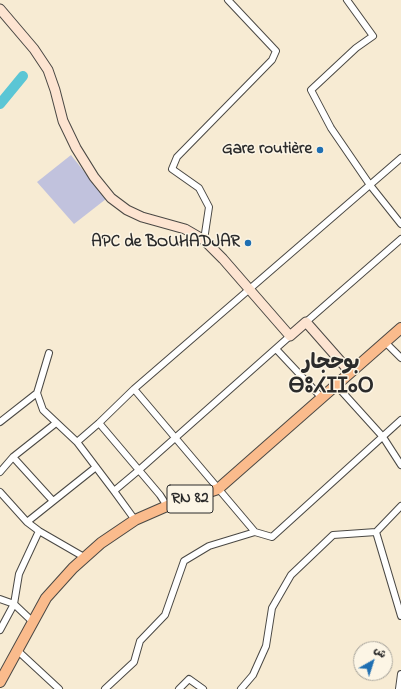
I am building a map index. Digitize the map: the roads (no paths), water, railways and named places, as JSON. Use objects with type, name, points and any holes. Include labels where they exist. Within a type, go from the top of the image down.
[{"type":"main road","points":[[0,9],[34,49],[48,70],[63,121],[76,148],[94,177],[111,198],[127,210],[142,217],[185,229],[204,240],[223,259],[290,336],[306,322],[350,372]]},
{"type":"main road","name":"RN 82","points":[[0,682],[46,598],[84,558],[101,543],[135,520],[167,506],[218,489],[401,328]]},
{"type":"street","points":[[204,240],[209,207],[199,188],[172,169],[177,157],[272,60],[276,51],[228,0]]},
{"type":"street","points":[[347,0],[373,36],[356,48],[311,90],[331,128],[370,184],[401,224]]},
{"type":"street","points":[[77,442],[134,389],[401,158]]},
{"type":"street","points":[[306,322],[401,238]]},
{"type":"street","points":[[114,491],[290,336]]},
{"type":"street","points":[[385,342],[401,358]]},
{"type":"street","points":[[276,349],[321,397]]},
{"type":"street","points":[[0,422],[37,393],[49,354]]},
{"type":"street","points":[[336,385],[383,437],[401,465]]},
{"type":"street","points":[[134,389],[255,532],[272,537],[401,420]]},
{"type":"street","points":[[37,393],[44,410],[77,442],[135,520]]},
{"type":"street","points":[[0,472],[13,457],[56,423]]},
{"type":"street","points":[[99,423],[160,495],[167,506]]},
{"type":"street","points":[[13,457],[53,501]]},
{"type":"street","points":[[27,522],[96,467]]},
{"type":"street","points":[[0,492],[27,522],[39,531],[84,558]]},
{"type":"street","points":[[241,689],[253,675],[266,646],[272,608],[291,575],[334,535],[376,532],[401,506]]},
{"type":"street","points":[[0,630],[14,604],[19,574],[39,531]]},
{"type":"street","points":[[106,689],[134,662],[140,641],[165,615],[184,561],[209,546],[255,532]]},
{"type":"street","points":[[376,532],[401,616]]},
{"type":"street","points":[[0,599],[14,604],[33,622]]},
{"type":"street","points":[[18,651],[60,689]]},
{"type":"street","points":[[399,689],[401,674]]},
{"type":"street","points":[[178,689],[188,678],[203,689]]},
{"type":"waterway","points":[[0,104],[23,76]]},
{"type":"place","name":"Gare routière","points":[[320,150]]},
{"type":"place","name":"APC de BOUHADJAR","points":[[248,243]]},
{"type":"district","name":"بوحجار ⴱⵓⵃⵊⵊⴰⵔ","points":[[331,377]]}]
